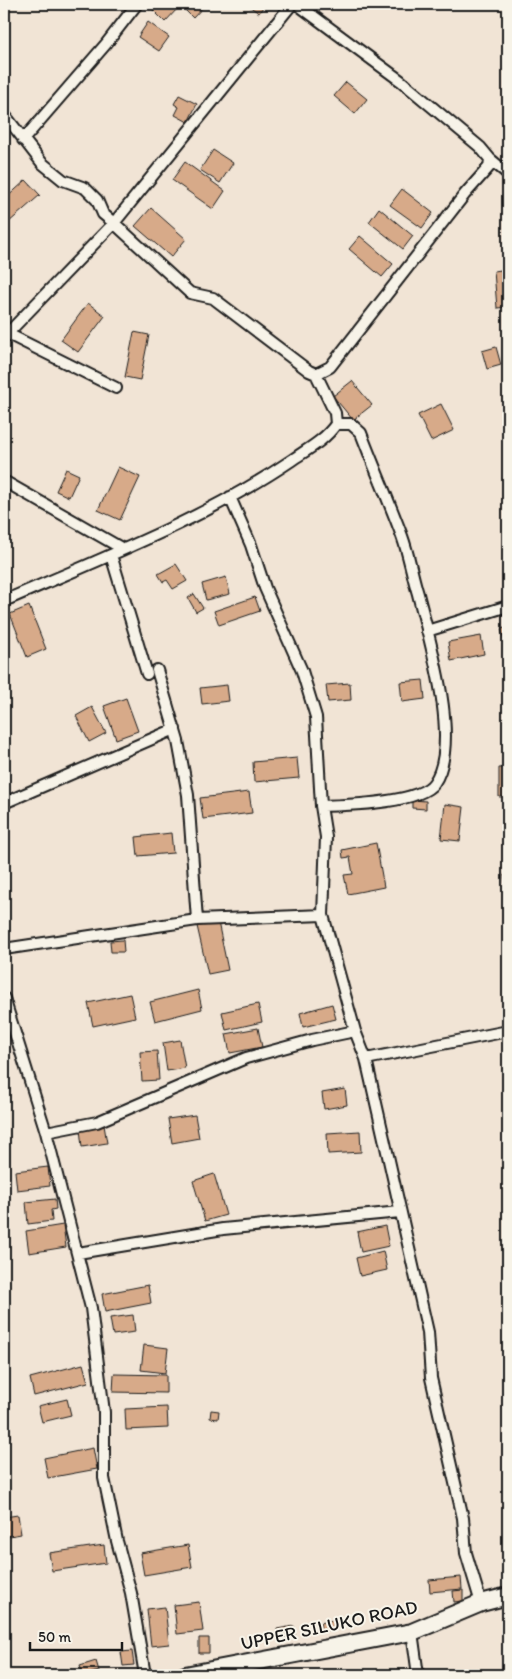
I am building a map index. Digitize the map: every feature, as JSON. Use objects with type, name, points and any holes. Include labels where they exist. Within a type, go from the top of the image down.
[{"type":"main road","name":"UPPER SILUKO ROAD","points":[[185,1675],[412,1632],[481,1603],[508,1596]]},
{"type":"street","points":[[23,140],[106,44],[137,4]]},
{"type":"street","points":[[116,388],[5,333],[114,223],[292,4]]},
{"type":"street","points":[[297,4],[401,81],[508,174]]},
{"type":"street","points":[[4,114],[23,140],[49,168],[63,180],[85,188],[96,200],[103,214],[190,294],[213,298],[309,371],[316,374],[335,413],[336,424],[328,436],[273,473],[230,497],[111,555],[4,601]]},
{"type":"street","points":[[316,374],[330,367],[489,166],[490,159]]},
{"type":"street","points":[[320,806],[366,805],[412,796],[433,785],[442,765],[445,735],[437,666],[402,537],[361,434],[351,424],[336,424]]},
{"type":"street","points":[[4,481],[71,517],[123,549]]},
{"type":"street","points":[[230,497],[251,545],[265,588],[302,671],[316,717],[320,806],[326,837],[323,915],[355,1032],[366,1059],[428,1332],[431,1378],[462,1518],[466,1553],[481,1603]]},
{"type":"street","points":[[111,555],[147,674]]},
{"type":"street","points":[[427,631],[508,606]]},
{"type":"street","points":[[157,670],[174,729],[188,794],[197,920]]},
{"type":"street","points":[[4,803],[174,729]]},
{"type":"street","points":[[4,949],[197,920],[323,915]]},
{"type":"street","points":[[4,998],[46,1132],[91,1308],[104,1412],[104,1478],[117,1541],[131,1593],[145,1675]]},
{"type":"street","points":[[366,1059],[508,1031]]},
{"type":"street","points":[[46,1132],[97,1122],[246,1058],[312,1040],[355,1032]]},
{"type":"street","points":[[78,1253],[223,1229],[400,1212]]},
{"type":"street","points":[[412,1632],[418,1675]]},
{"type":"building","points":[[153,4],[173,4],[178,8],[165,22],[150,7]]},
{"type":"building","points":[[179,4],[206,4],[193,18]]},
{"type":"building","points":[[246,4],[265,4],[259,13]]},
{"type":"building","points":[[148,22],[169,37],[159,51],[138,37]]},
{"type":"building","points":[[346,82],[367,99],[355,114],[334,96]]},
{"type":"building","points":[[179,95],[197,104],[188,122],[175,115],[179,107],[174,104]]},
{"type":"building","points":[[213,150],[233,163],[220,183],[200,170]]},
{"type":"building","points":[[185,162],[225,191],[213,209],[172,180]]},
{"type":"building","points":[[26,180],[40,195],[8,223],[4,218],[4,200]]},
{"type":"building","points":[[402,189],[433,213],[422,228],[390,205]]},
{"type":"building","points":[[151,208],[186,239],[171,257],[135,226]]},
{"type":"building","points":[[379,208],[413,236],[403,249],[369,222]]},
{"type":"building","points":[[360,236],[393,264],[382,277],[349,249]]},
{"type":"building","points":[[508,269],[508,307],[497,308],[494,271]]},
{"type":"building","points":[[88,303],[105,316],[78,352],[61,340]]},
{"type":"building","points":[[134,332],[149,335],[140,380],[125,377]]},
{"type":"building","points":[[496,347],[501,365],[487,369],[482,351]]},
{"type":"building","points":[[352,381],[372,405],[353,420],[333,396]]},
{"type":"building","points":[[441,404],[454,430],[431,441],[418,415]]},
{"type":"building","points":[[118,467],[140,477],[120,520],[98,510]]},
{"type":"building","points":[[66,469],[79,475],[69,497],[56,491]]},
{"type":"building","points":[[176,564],[187,581],[173,589],[167,580],[163,582],[158,574]]},
{"type":"building","points":[[226,577],[230,594],[206,600],[202,584]]},
{"type":"building","points":[[194,594],[203,608],[196,612],[188,598]]},
{"type":"building","points":[[255,597],[260,611],[219,625],[214,611]]},
{"type":"building","points":[[29,606],[46,649],[27,657],[10,614]]},
{"type":"building","points":[[508,627],[508,658],[501,629]]},
{"type":"building","points":[[481,636],[484,654],[451,661],[448,642]]},
{"type":"building","points":[[423,680],[425,699],[402,702],[400,682]]},
{"type":"building","points":[[350,683],[351,700],[328,702],[326,685]]},
{"type":"building","points":[[227,685],[229,701],[202,704],[200,688]]},
{"type":"building","points":[[126,698],[138,731],[116,739],[104,706]]},
{"type":"building","points":[[92,707],[106,733],[89,742],[76,716]]},
{"type":"building","points":[[297,758],[299,778],[254,782],[253,762]]},
{"type":"building","points":[[499,768],[508,768],[508,797],[499,797]]},
{"type":"building","points":[[249,792],[252,813],[203,819],[200,798]]},
{"type":"building","points":[[412,800],[426,801],[426,809],[412,808]]},
{"type":"building","points":[[445,804],[464,807],[460,841],[441,839]]},
{"type":"building","points":[[171,833],[173,853],[138,856],[136,837]]},
{"type":"building","points":[[376,843],[384,887],[348,894],[344,875],[353,874],[350,857],[343,858],[342,850]]},
{"type":"building","points":[[508,874],[508,902],[507,902],[504,875]]},
{"type":"building","points":[[218,922],[228,970],[208,974],[197,926]]},
{"type":"building","points":[[123,940],[124,952],[111,952],[110,941]]},
{"type":"building","points":[[198,990],[202,1009],[155,1021],[150,1002]]},
{"type":"building","points":[[130,994],[135,1017],[93,1026],[88,1003]]},
{"type":"building","points":[[258,1004],[262,1022],[226,1030],[222,1012]]},
{"type":"building","points":[[332,1004],[336,1019],[303,1027],[300,1013]]},
{"type":"building","points":[[258,1028],[262,1047],[230,1053],[226,1034]]},
{"type":"building","points":[[180,1040],[185,1068],[167,1071],[163,1043]]},
{"type":"building","points":[[157,1051],[159,1080],[142,1081],[140,1052]]},
{"type":"building","points":[[345,1089],[347,1105],[324,1109],[322,1093]]},
{"type":"building","points":[[195,1115],[199,1138],[172,1143],[168,1119]]},
{"type":"building","points":[[104,1125],[107,1143],[82,1147],[80,1129]]},
{"type":"building","points":[[360,1131],[361,1152],[328,1154],[327,1133]]},
{"type":"building","points":[[48,1167],[50,1186],[17,1190],[15,1171]]},
{"type":"building","points":[[214,1174],[226,1215],[205,1221],[193,1181]]},
{"type":"building","points":[[55,1199],[56,1209],[51,1210],[52,1221],[28,1224],[26,1202]]},
{"type":"building","points":[[63,1225],[66,1247],[29,1253],[26,1231]]},
{"type":"building","points":[[385,1226],[389,1246],[361,1252],[357,1232]]},
{"type":"building","points":[[383,1251],[387,1270],[360,1276],[356,1258]]},
{"type":"building","points":[[148,1285],[151,1303],[105,1312],[102,1294]]},
{"type":"building","points":[[133,1315],[135,1332],[113,1335],[110,1318]]},
{"type":"building","points":[[144,1345],[168,1348],[165,1373],[141,1370]]},
{"type":"building","points":[[83,1364],[88,1382],[34,1396],[30,1378]]},
{"type":"building","points":[[114,1374],[166,1375],[166,1393],[113,1392]]},
{"type":"building","points":[[67,1399],[71,1415],[42,1422],[38,1406]]},
{"type":"building","points":[[4,1405],[7,1405],[10,1437],[4,1437]]},
{"type":"building","points":[[167,1407],[168,1428],[126,1430],[125,1409]]},
{"type":"building","points":[[211,1410],[219,1411],[218,1419],[210,1418]]},
{"type":"building","points":[[93,1448],[97,1469],[48,1478],[44,1458]]},
{"type":"building","points":[[18,1515],[21,1534],[4,1537],[4,1517]]},
{"type":"building","points":[[104,1545],[106,1563],[52,1571],[49,1553]]},
{"type":"building","points":[[188,1545],[192,1567],[144,1575],[140,1553]]},
{"type":"building","points":[[461,1577],[462,1589],[430,1592],[429,1580]]},
{"type":"building","points":[[463,1590],[463,1601],[454,1602],[453,1591]]},
{"type":"building","points":[[199,1602],[203,1631],[177,1634],[174,1605]]},
{"type":"building","points":[[165,1607],[169,1644],[151,1646],[147,1609]]},
{"type":"building","points":[[333,1620],[335,1629],[321,1631],[320,1623]]},
{"type":"building","points":[[294,1626],[295,1637],[278,1638],[277,1629]]},
{"type":"building","points":[[199,1638],[209,1638],[209,1653],[199,1653]]},
{"type":"building","points":[[132,1651],[134,1665],[123,1666],[121,1652]]},
{"type":"building","points":[[502,1655],[508,1655],[508,1674],[504,1675]]},
{"type":"building","points":[[96,1661],[99,1671],[83,1675],[80,1666]]},
{"type":"building","points":[[367,1672],[367,1675],[334,1675]]}]
